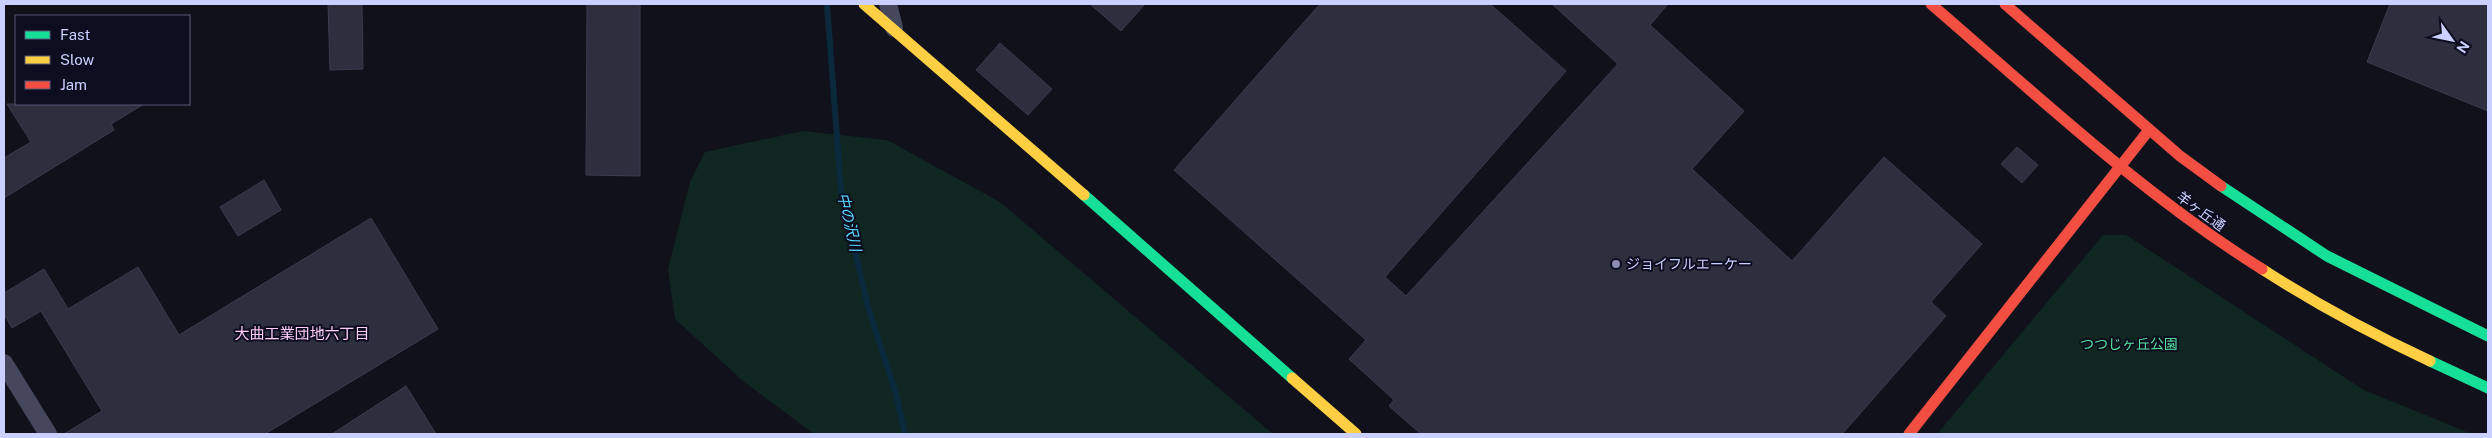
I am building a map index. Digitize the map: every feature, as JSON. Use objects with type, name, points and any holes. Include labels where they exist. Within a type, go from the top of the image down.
[{"type":"main road","points":[[864,4],[894,28],[1356,434]]},
{"type":"main road","name":"羊ヶ丘通","points":[[1931,4],[2121,168],[2209,236],[2318,305],[2374,335],[2488,388]]},
{"type":"main road","points":[[2005,4],[2180,156],[2245,204],[2327,256],[2488,336]]},
{"type":"main road","points":[[1909,434],[2121,168],[2149,130]]},
{"type":"street","points":[[888,4],[894,28]]},
{"type":"street","points":[[4,363],[48,434]]},
{"type":"green space","points":[[803,131],[887,140],[1000,202],[1273,434],[814,434],[743,381],[675,319],[668,269],[690,182],[705,152]]},
{"type":"green space","name":"つつじヶ丘公園","points":[[2103,235],[2126,235],[2364,390],[2472,434],[1937,434]]},
{"type":"building","points":[[328,4],[362,4],[363,69],[330,70]]},
{"type":"building","points":[[587,4],[640,4],[640,176],[586,175]]},
{"type":"building","points":[[1090,4],[1145,4],[1121,31]]},
{"type":"building","points":[[1320,4],[1490,4],[1566,71],[1385,277],[1406,296],[1618,64],[1552,4],[1668,4],[1650,25],[1744,111],[1692,169],[1792,261],[1884,157],[1982,244],[1931,302],[1946,316],[1842,434],[1421,434],[1389,406],[1394,400],[1349,359],[1366,340],[1174,170]]},
{"type":"building","points":[[2390,4],[2488,4],[2488,111],[2367,62]]},
{"type":"building","points":[[1000,43],[1052,89],[1028,115],[976,70]]},
{"type":"building","points":[[7,104],[142,105],[111,124],[114,130],[4,198],[4,158],[31,142]]},
{"type":"building","points":[[2017,147],[2038,165],[2022,183],[2001,164]]},
{"type":"building","points":[[264,180],[281,210],[238,236],[220,207]]},
{"type":"building","points":[[371,218],[438,329],[265,434],[64,434],[102,411],[41,311],[12,328],[4,314],[4,293],[44,269],[68,309],[138,267],[179,335]]},
{"type":"building","points":[[406,386],[436,434],[332,434],[355,419]]},
{"type":"waterway","name":"中の沢川","points":[[827,4],[841,191],[868,307],[896,394],[905,434]]},
{"type":"traffic: fast","points":[[2221,186],[2327,256],[2488,336]]},
{"type":"traffic: fast","points":[[1084,195],[1292,378]]},
{"type":"traffic: fast","points":[[2430,361],[2488,388]]},
{"type":"traffic: slow","points":[[864,4],[1084,195]]},
{"type":"traffic: slow","points":[[2262,269],[2344,318],[2430,361]]},
{"type":"traffic: slow","points":[[1292,378],[1356,434]]},
{"type":"traffic: jam","points":[[1931,4],[2051,109],[2133,176],[2175,209],[2262,269]]},
{"type":"traffic: jam","points":[[2005,4],[2180,156],[2221,186]]},
{"type":"traffic: jam","points":[[1909,434],[2149,130]]},
{"type":"place","name":"ジョイフルエーケー","points":[[1616,264]]},
{"type":"district","name":"大曲工業団地六丁目","points":[[302,334]]}]
